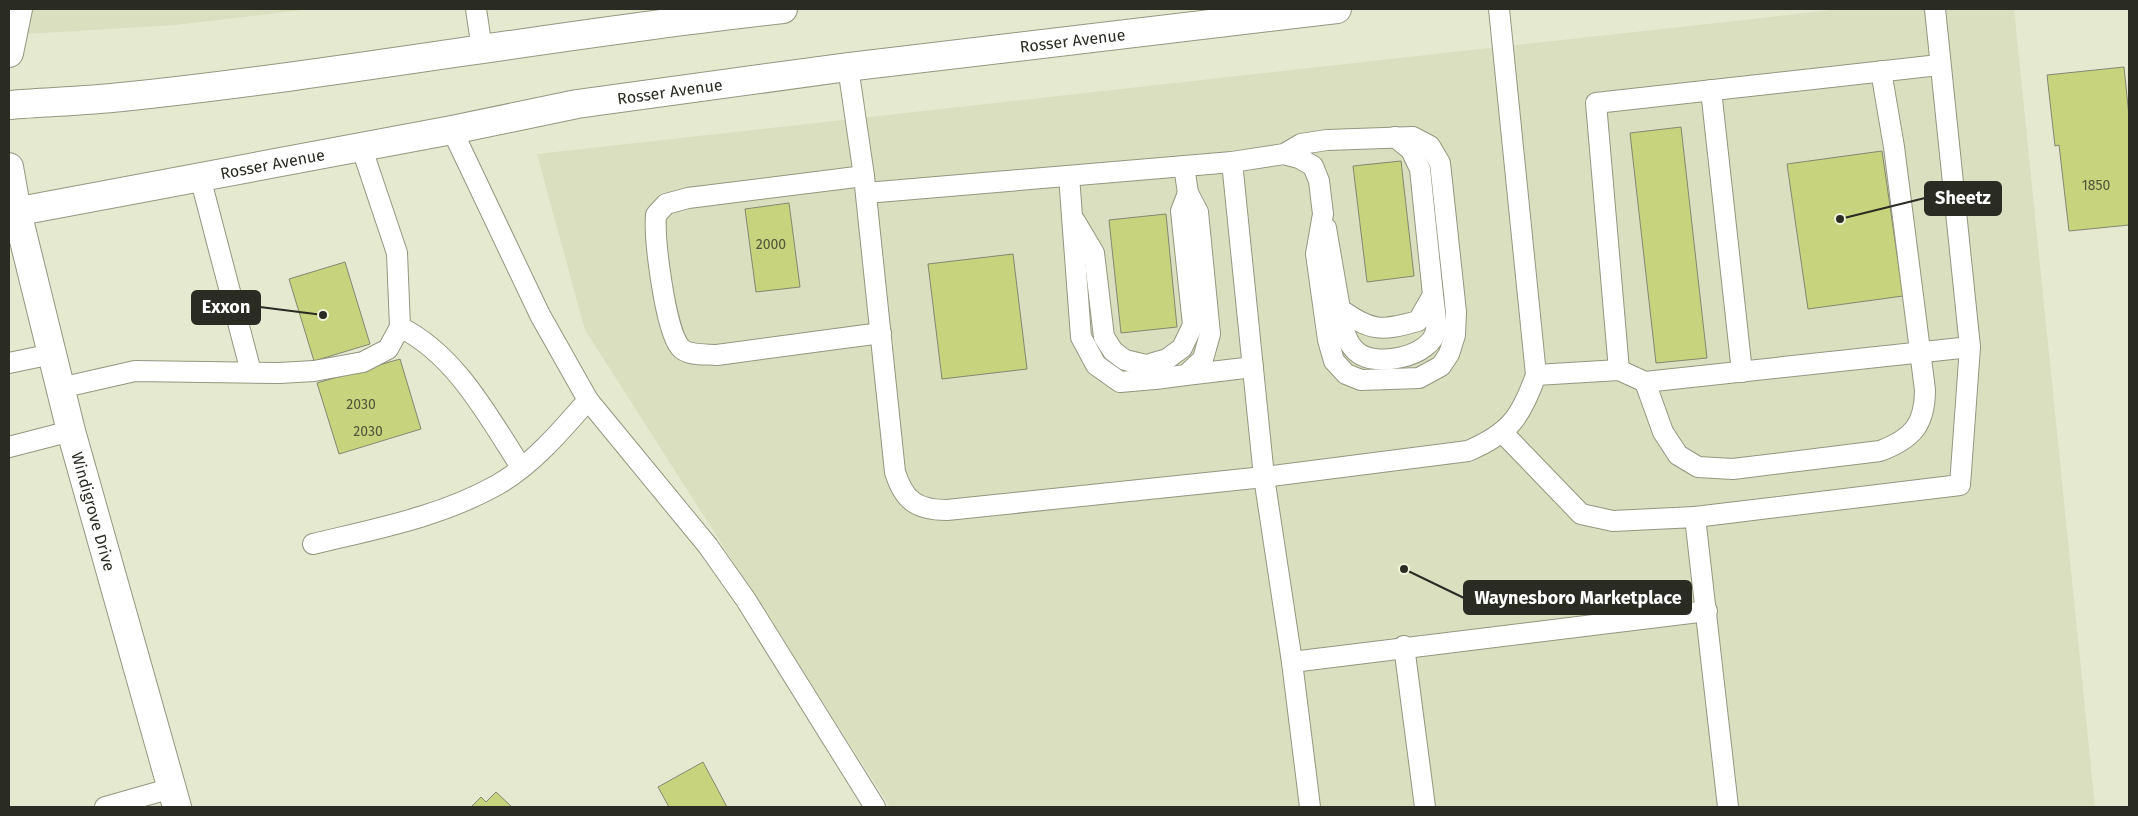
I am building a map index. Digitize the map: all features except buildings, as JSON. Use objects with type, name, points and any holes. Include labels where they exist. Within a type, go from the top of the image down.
[{"type":"main road","points":[[9,53],[18,9]]},
{"type":"main road","points":[[9,105],[121,97],[482,49],[694,18],[782,9]]},
{"type":"main road","name":"Rosser Avenue","points":[[13,213],[452,130],[577,104],[848,67],[1337,9]]},
{"type":"main road","name":"Windigrove Drive","points":[[9,167],[13,213],[71,431],[174,798]]},
{"type":"lane","points":[[476,9],[482,49]]},
{"type":"lane","points":[[848,67],[865,184],[895,472],[904,492],[919,506],[932,510],[947,510],[1264,476],[1468,451],[1502,432],[1525,406],[1536,375],[1499,9]]},
{"type":"lane","points":[[1502,432],[1580,514],[1613,521],[1695,517],[1960,485],[1970,347],[1934,9]]},
{"type":"lane","points":[[1619,370],[1596,103],[1939,65]]},
{"type":"lane","points":[[1645,382],[1664,432],[1678,455],[1698,467],[1734,469],[1880,450],[1900,443],[1916,428],[1925,409],[1920,353],[1894,147],[1882,71]]},
{"type":"lane","points":[[1711,90],[1742,372]]},
{"type":"lane","points":[[452,130],[540,315],[588,400],[713,553],[746,600],[875,807]]},
{"type":"lane","points":[[881,333],[716,355],[693,354],[680,349],[673,336],[666,305],[654,230],[656,215],[666,204],[688,198],[865,184],[1069,176],[1232,162],[1284,154],[1301,144],[1413,136],[1430,146],[1440,163],[1456,312],[1455,335],[1449,354],[1441,366],[1419,378],[1361,380],[1346,374],[1334,361],[1328,340],[1316,254],[1324,214]]},
{"type":"lane","points":[[1284,154],[1299,158],[1313,166],[1319,181],[1346,338],[1357,352],[1371,359],[1389,359],[1413,354],[1427,346],[1436,331],[1420,169],[1411,150],[1395,137]]},
{"type":"lane","points":[[60,388],[135,371],[314,371],[363,362],[388,349],[400,326],[397,253],[361,146]]},
{"type":"lane","points":[[1232,162],[1264,476],[1292,662],[1310,807]]},
{"type":"lane","points":[[1184,166],[1188,193],[1198,212],[1210,334],[1204,359],[1186,375]]},
{"type":"lane","points":[[1069,176],[1082,337],[1096,365],[1120,382],[1253,367]]},
{"type":"lane","points":[[200,177],[251,372]]},
{"type":"lane","points":[[1073,218],[1094,253],[1104,336],[1113,351],[1125,360],[1146,365],[1167,359],[1182,348],[1193,326],[1181,211],[1188,193]]},
{"type":"lane","points":[[1340,309],[1360,324],[1386,330],[1418,322],[1433,295]]},
{"type":"lane","points":[[400,326],[419,336],[446,362],[476,399],[521,467]]},
{"type":"lane","points":[[1536,375],[1619,370],[1645,382],[1970,347]]},
{"type":"lane","points":[[9,363],[52,354]]},
{"type":"lane","points":[[313,544],[432,514],[498,485],[549,444],[588,400]]},
{"type":"lane","points":[[9,447],[71,431]]},
{"type":"lane","points":[[1695,517],[1728,807]]},
{"type":"lane","points":[[1292,662],[1404,646],[1707,610]]},
{"type":"lane","points":[[1404,646],[1425,807]]},
{"type":"lane","points":[[105,807],[174,798]]},
{"type":"shaded area","points":[[9,9],[310,9],[175,25],[9,35]]},
{"type":"shaded area","points":[[1842,9],[2014,9],[2095,807],[890,807],[585,330],[537,154]]},
{"type":"place","name":"Sheetz","points":[[1840,219]]},
{"type":"place","name":"Exxon","points":[[323,315]]},
{"type":"place","name":"Waynesboro Marketplace","points":[[1404,569]]}]
